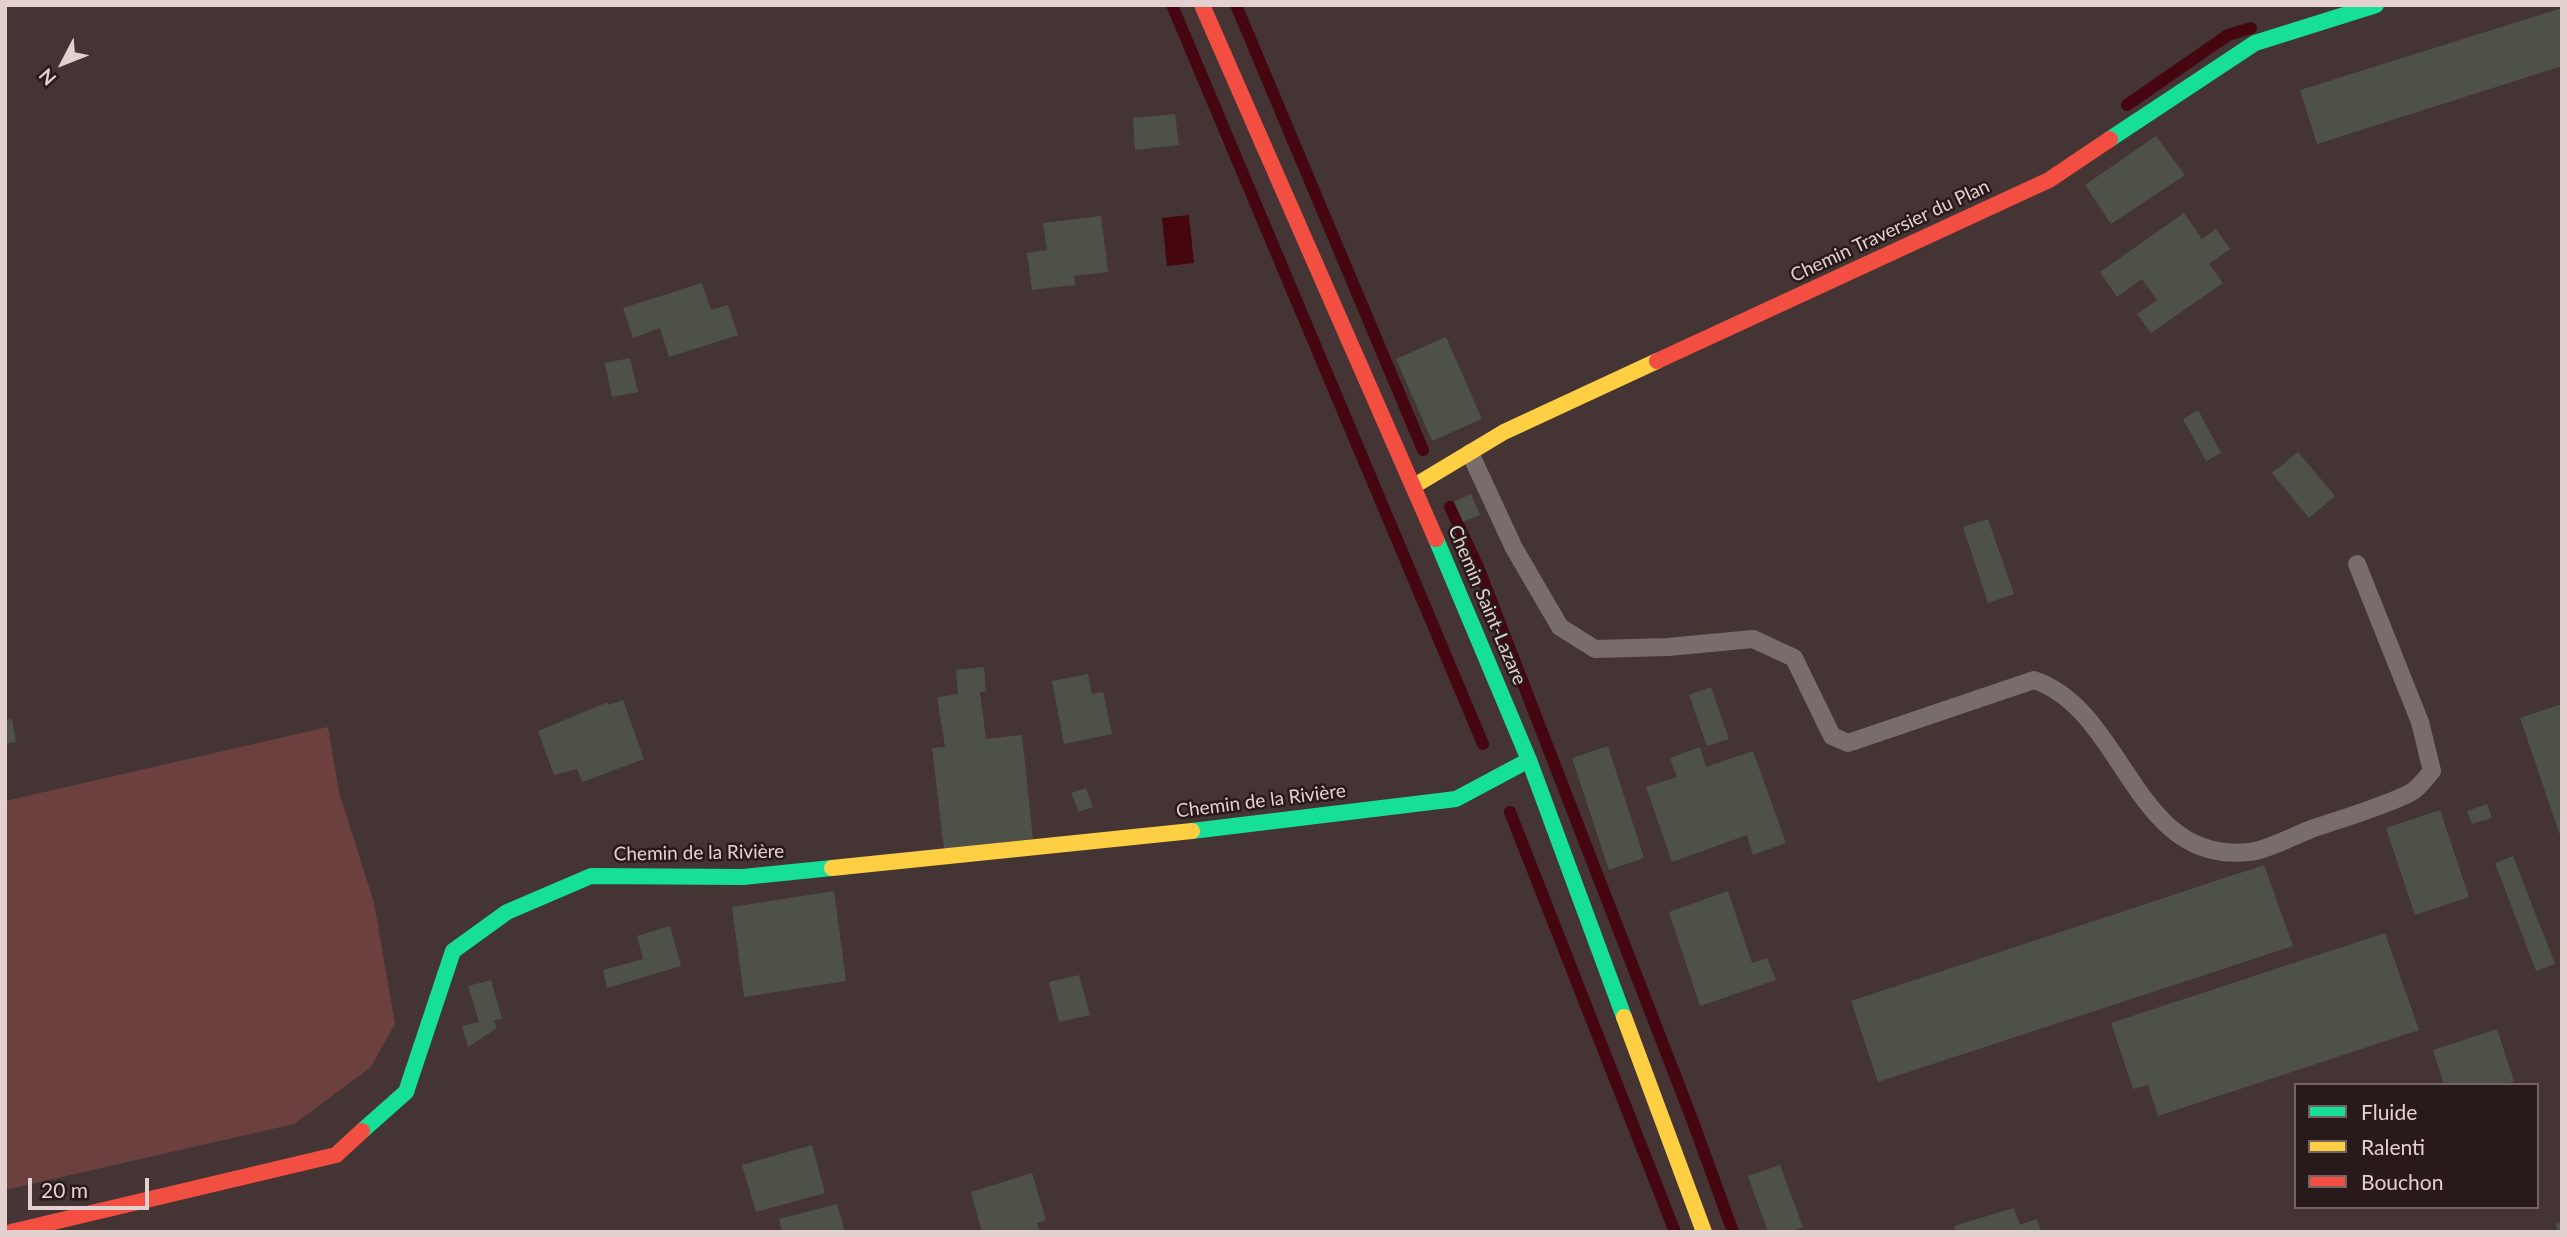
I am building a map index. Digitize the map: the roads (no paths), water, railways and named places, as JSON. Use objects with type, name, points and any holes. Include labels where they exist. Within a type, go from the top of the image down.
[{"type":"street","name":"Chemin Saint-Lazare","points":[[1202,5],[1414,486],[1529,760],[1704,1232]]},
{"type":"street","name":"Chemin Traversier du Plan","points":[[1414,486],[1517,426],[2049,180],[2255,43],[2376,5]]},
{"type":"street","name":"Chemin de la Rivière","points":[[11,1232],[336,1155],[406,1092],[453,951],[507,912],[591,876],[743,877],[1088,843],[1455,799],[1529,760]]},
{"type":"lane","points":[[1470,453],[1514,548],[1560,627],[1595,649],[1668,647],[1754,639],[1794,658],[1832,736],[1849,743],[2034,680],[2053,686],[2084,714],[2156,815],[2177,836],[2216,851],[2250,852],[2412,792],[2432,771],[2420,722],[2357,564]]},
{"type":"waterway","points":[[1172,5],[1483,744]]},
{"type":"waterway","points":[[1236,5],[1423,450]]},
{"type":"waterway","points":[[2127,105],[2228,35],[2251,28]]},
{"type":"waterway","points":[[1450,507],[1478,567],[1692,1119],[1733,1232]]},
{"type":"waterway","points":[[1510,812],[1675,1232]]}]
